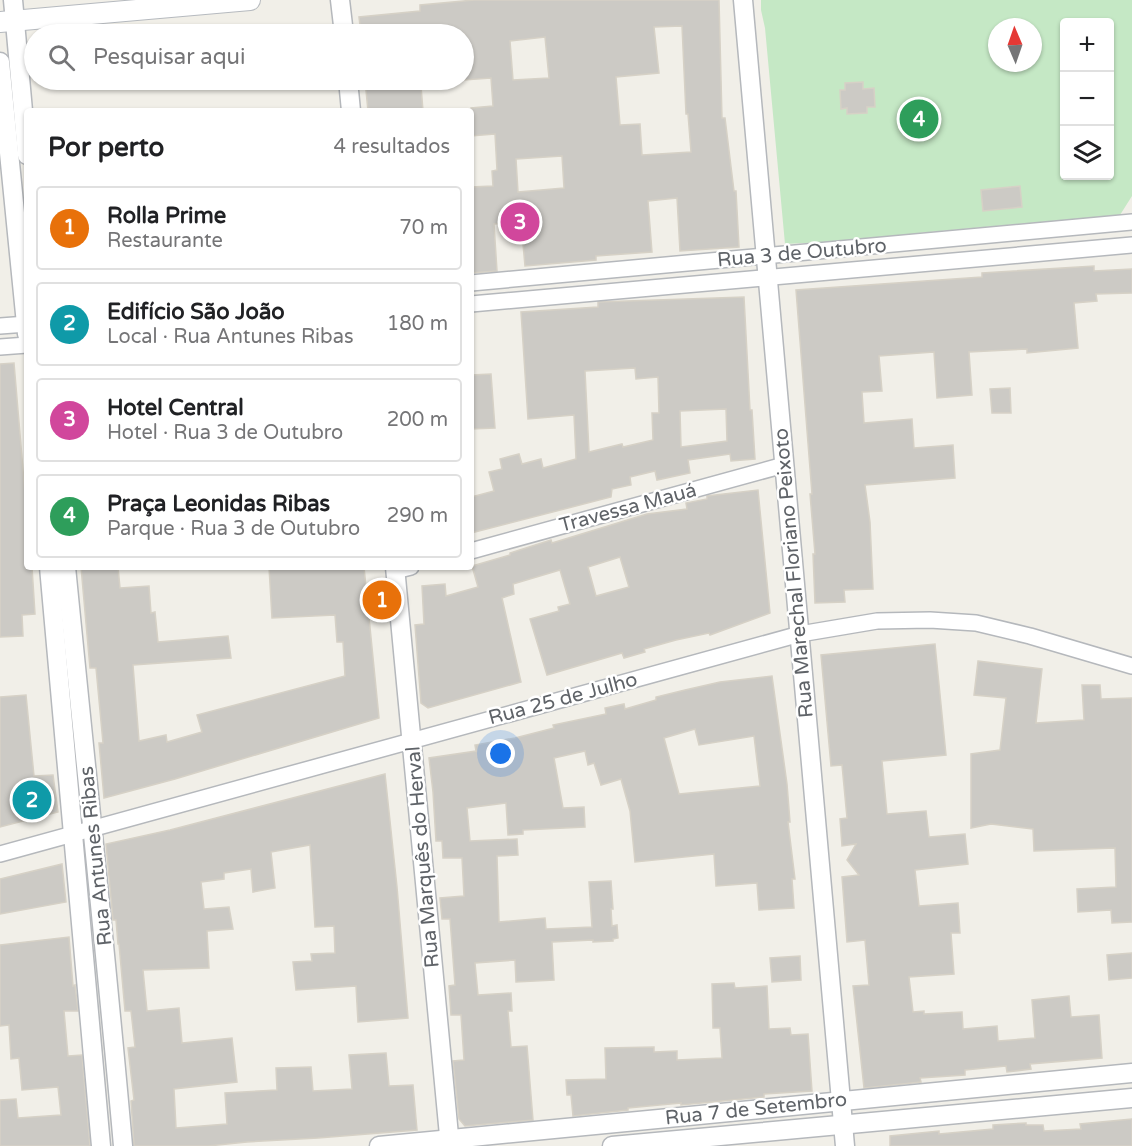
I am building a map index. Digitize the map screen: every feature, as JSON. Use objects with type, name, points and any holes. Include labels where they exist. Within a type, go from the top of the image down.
[{"type":"main road","points":[[7,22],[250,0]]},
{"type":"street","points":[[13,0],[7,22],[24,135]]},
{"type":"street","points":[[340,0],[343,24]]},
{"type":"street","name":"Rua Marechal Floriano Peixoto","points":[[743,0],[845,1146]]},
{"type":"street","points":[[0,62],[22,231],[24,269]]},
{"type":"street","points":[[349,90],[351,108]]},
{"type":"street","name":"Rua 3 de Outubro","points":[[474,283],[1132,222]]},
{"type":"street","name":"Rua 3 de Outubro","points":[[474,304],[1132,245]]},
{"type":"street","points":[[532,278],[533,298]]},
{"type":"street","points":[[0,326],[24,327]]},
{"type":"street","points":[[0,347],[24,345]]},
{"type":"street","name":"Travessa Mauá","points":[[474,550],[784,465]]},
{"type":"street","name":"Rua Antunes Ribas","points":[[50,570],[62,615],[83,832],[85,956],[101,1146]]},
{"type":"street","name":"Rua Antunes Ribas","points":[[62,615],[66,570]]},
{"type":"street","name":"Rua Marquês do Herval","points":[[400,570],[411,740],[450,1143]]},
{"type":"street","name":"Rua 25 de Julho","points":[[0,854],[800,634],[877,621],[930,620],[976,623],[1030,636],[1132,666]]},
{"type":"street","name":"Rua Antunes Ribas","points":[[83,832],[106,955],[123,1146]]},
{"type":"street","points":[[85,956],[106,955]]},
{"type":"street","name":"Rua 7 de Setembro","points":[[379,1146],[450,1143],[632,1121],[1132,1073]]},
{"type":"street","points":[[1052,1080],[1054,1105]]},
{"type":"street","name":"Rua 7 de Setembro","points":[[612,1146],[1132,1098]]},
{"type":"street","points":[[632,1121],[634,1144]]},
{"type":"green space","points":[[761,0],[1132,0],[1132,196],[1120,215],[918,233],[903,238],[785,244]]},
{"type":"building","points":[[474,0],[719,0],[722,118],[725,118],[734,191],[736,191],[739,247],[680,251],[677,198],[648,201],[652,252],[596,256],[596,260],[525,266],[521,222],[494,224],[497,271],[474,273],[474,187],[493,186],[492,171],[497,170],[495,134],[474,136],[474,108],[471,108],[493,106],[491,78],[474,79],[474,24],[360,24],[359,17],[420,11],[420,5]],"holes":[[[682,26],[686,114],[688,114],[691,152],[642,155],[640,124],[620,125],[616,77],[659,73],[654,27]],[[545,37],[549,78],[513,80],[510,41]],[[562,156],[564,188],[518,192],[516,159]]]},
{"type":"building","points":[[863,82],[863,89],[874,88],[875,107],[867,107],[867,113],[847,114],[847,108],[841,109],[840,90],[845,90],[845,83]]},
{"type":"building","points":[[366,90],[421,90],[423,108],[368,108]]},
{"type":"building","points":[[1020,186],[1022,207],[983,211],[981,190]]},
{"type":"building","points":[[1094,266],[1094,271],[1132,269],[1132,293],[1096,294],[1097,301],[1074,303],[1078,348],[1027,353],[1027,349],[969,352],[972,395],[937,398],[934,352],[879,356],[882,391],[862,392],[864,423],[912,419],[914,448],[953,445],[955,478],[865,485],[870,522],[873,589],[844,590],[845,602],[815,603],[813,554],[815,554],[810,494],[812,494],[796,290],[982,277],[982,273]]},
{"type":"building","points":[[744,297],[755,459],[731,461],[730,454],[688,460],[690,473],[657,480],[655,471],[630,477],[631,485],[612,489],[611,497],[474,532],[474,496],[494,491],[489,472],[502,469],[500,459],[519,454],[522,464],[541,459],[543,468],[576,459],[574,415],[528,419],[521,312],[598,307],[598,302]],"holes":[[[635,368],[636,379],[658,377],[659,413],[652,413],[653,440],[589,452],[585,371]],[[726,409],[727,441],[681,447],[680,411]]]},
{"type":"building","points":[[14,363],[24,481],[24,570],[32,570],[35,614],[22,615],[23,636],[0,637],[0,364]]},
{"type":"building","points":[[491,374],[495,428],[474,429],[474,375]]},
{"type":"building","points":[[1010,388],[1011,413],[992,413],[990,389]]},
{"type":"building","points":[[758,490],[770,613],[710,635],[709,633],[676,640],[644,649],[645,652],[624,658],[622,653],[547,675],[530,619],[559,611],[558,607],[570,604],[560,570],[513,584],[514,594],[502,598],[521,682],[428,708],[421,703],[415,625],[424,624],[422,586],[445,584],[446,596],[478,587],[474,565],[551,540],[552,543],[647,514],[687,509],[686,503],[707,499],[707,496]],"holes":[[[620,557],[629,587],[596,596],[588,567]]]},
{"type":"building","points":[[81,570],[118,570],[120,588],[149,586],[151,613],[155,612],[158,642],[228,636],[231,658],[133,665],[139,741],[166,735],[167,742],[202,732],[197,715],[345,676],[343,642],[337,642],[335,615],[272,618],[269,570],[364,570],[379,718],[104,798],[99,743],[103,743],[96,668],[90,668]]},
{"type":"building","points":[[935,644],[946,755],[882,761],[887,814],[926,811],[929,837],[965,834],[968,864],[915,870],[919,906],[958,903],[960,933],[951,933],[954,974],[909,977],[913,1012],[924,1011],[924,1014],[962,1012],[963,1029],[997,1026],[998,1041],[1035,1038],[1032,1000],[1069,996],[1071,1017],[1099,1015],[1102,1058],[1030,1064],[1031,1069],[1007,1072],[1006,1066],[965,1070],[965,1075],[920,1078],[921,1082],[864,1088],[853,986],[869,985],[865,940],[847,942],[842,877],[859,875],[847,860],[856,844],[842,846],[840,819],[847,818],[842,765],[831,766],[821,655]]},
{"type":"building","points":[[978,661],[1042,669],[1036,723],[1084,720],[1082,685],[1100,685],[1101,699],[1132,698],[1132,922],[1112,923],[1111,910],[1078,912],[1077,889],[1116,887],[1115,848],[1034,851],[1033,829],[991,824],[971,828],[971,754],[1000,750],[1006,698],[974,695]]},
{"type":"building","points":[[772,676],[787,784],[790,822],[788,822],[795,879],[792,879],[794,908],[759,910],[757,883],[716,886],[714,854],[635,862],[630,811],[621,779],[601,785],[594,763],[588,765],[585,751],[554,758],[563,808],[584,807],[585,827],[523,830],[523,834],[508,835],[506,803],[467,808],[470,841],[517,839],[518,855],[497,856],[499,922],[545,918],[546,929],[592,927],[589,882],[611,881],[612,926],[617,925],[618,938],[613,941],[552,942],[554,980],[516,982],[515,960],[475,963],[478,995],[511,993],[512,1011],[508,1011],[511,1047],[527,1046],[533,1120],[465,1126],[459,1119],[453,1061],[464,1060],[461,1015],[451,1015],[449,986],[455,985],[450,919],[442,919],[440,898],[464,896],[462,858],[443,858],[442,841],[436,841],[429,758],[476,751],[475,745],[515,738],[554,728],[553,725],[606,714],[605,708],[624,704],[625,709],[656,700],[656,697],[720,682]],"holes":[[[695,729],[699,745],[754,736],[760,786],[679,794],[664,738]]]},
{"type":"building","points":[[26,695],[34,776],[53,775],[58,812],[0,827],[0,697]]},
{"type":"building","points":[[385,774],[408,1018],[358,1022],[356,986],[296,990],[293,962],[312,961],[311,954],[335,953],[334,926],[315,927],[310,845],[271,852],[275,888],[253,892],[251,869],[224,873],[224,879],[201,882],[204,909],[229,907],[233,929],[207,931],[209,968],[143,970],[147,1011],[179,1008],[182,1043],[232,1038],[237,1082],[174,1089],[176,1128],[227,1124],[225,1093],[277,1090],[276,1068],[311,1067],[313,1091],[352,1089],[349,1055],[386,1053],[389,1086],[413,1085],[417,1130],[208,1146],[134,1146],[131,1101],[134,1100],[128,1048],[135,1047],[131,1011],[125,1011],[106,844],[170,830]]},
{"type":"building","points":[[62,864],[66,902],[0,914],[0,879]]},
{"type":"building","points":[[69,937],[73,986],[75,985],[78,1011],[64,1011],[68,1056],[82,1055],[90,1146],[0,1146],[0,1100],[16,1099],[18,1118],[61,1115],[58,1087],[22,1090],[19,1058],[11,1059],[9,1025],[0,1026],[0,945]]},
{"type":"building","points":[[1132,953],[1132,978],[1109,980],[1107,955]]},
{"type":"building","points":[[800,956],[801,980],[772,982],[770,958]]},
{"type":"building","points":[[734,983],[735,988],[767,986],[769,1029],[790,1028],[791,1035],[808,1034],[812,1091],[764,1094],[764,1097],[681,1105],[681,1103],[628,1108],[628,1110],[573,1116],[571,1095],[567,1095],[566,1080],[606,1079],[605,1048],[654,1047],[654,1052],[677,1051],[677,1060],[722,1058],[720,1028],[713,1028],[712,984]]},
{"type":"building","points":[[1132,1119],[1132,1146],[890,1146],[890,1136],[993,1129],[993,1125],[1026,1123],[1026,1125],[1043,1125],[1044,1131],[1081,1129],[1080,1124]]},
{"type":"place","name":"Praça Leonidas Ribas","points":[[919,119]]},
{"type":"place","name":"Hotel Central","points":[[520,222]]},
{"type":"place","name":"Rolla Prime","points":[[382,600]]},
{"type":"place","name":"Edifício São João","points":[[32,800]]}]
